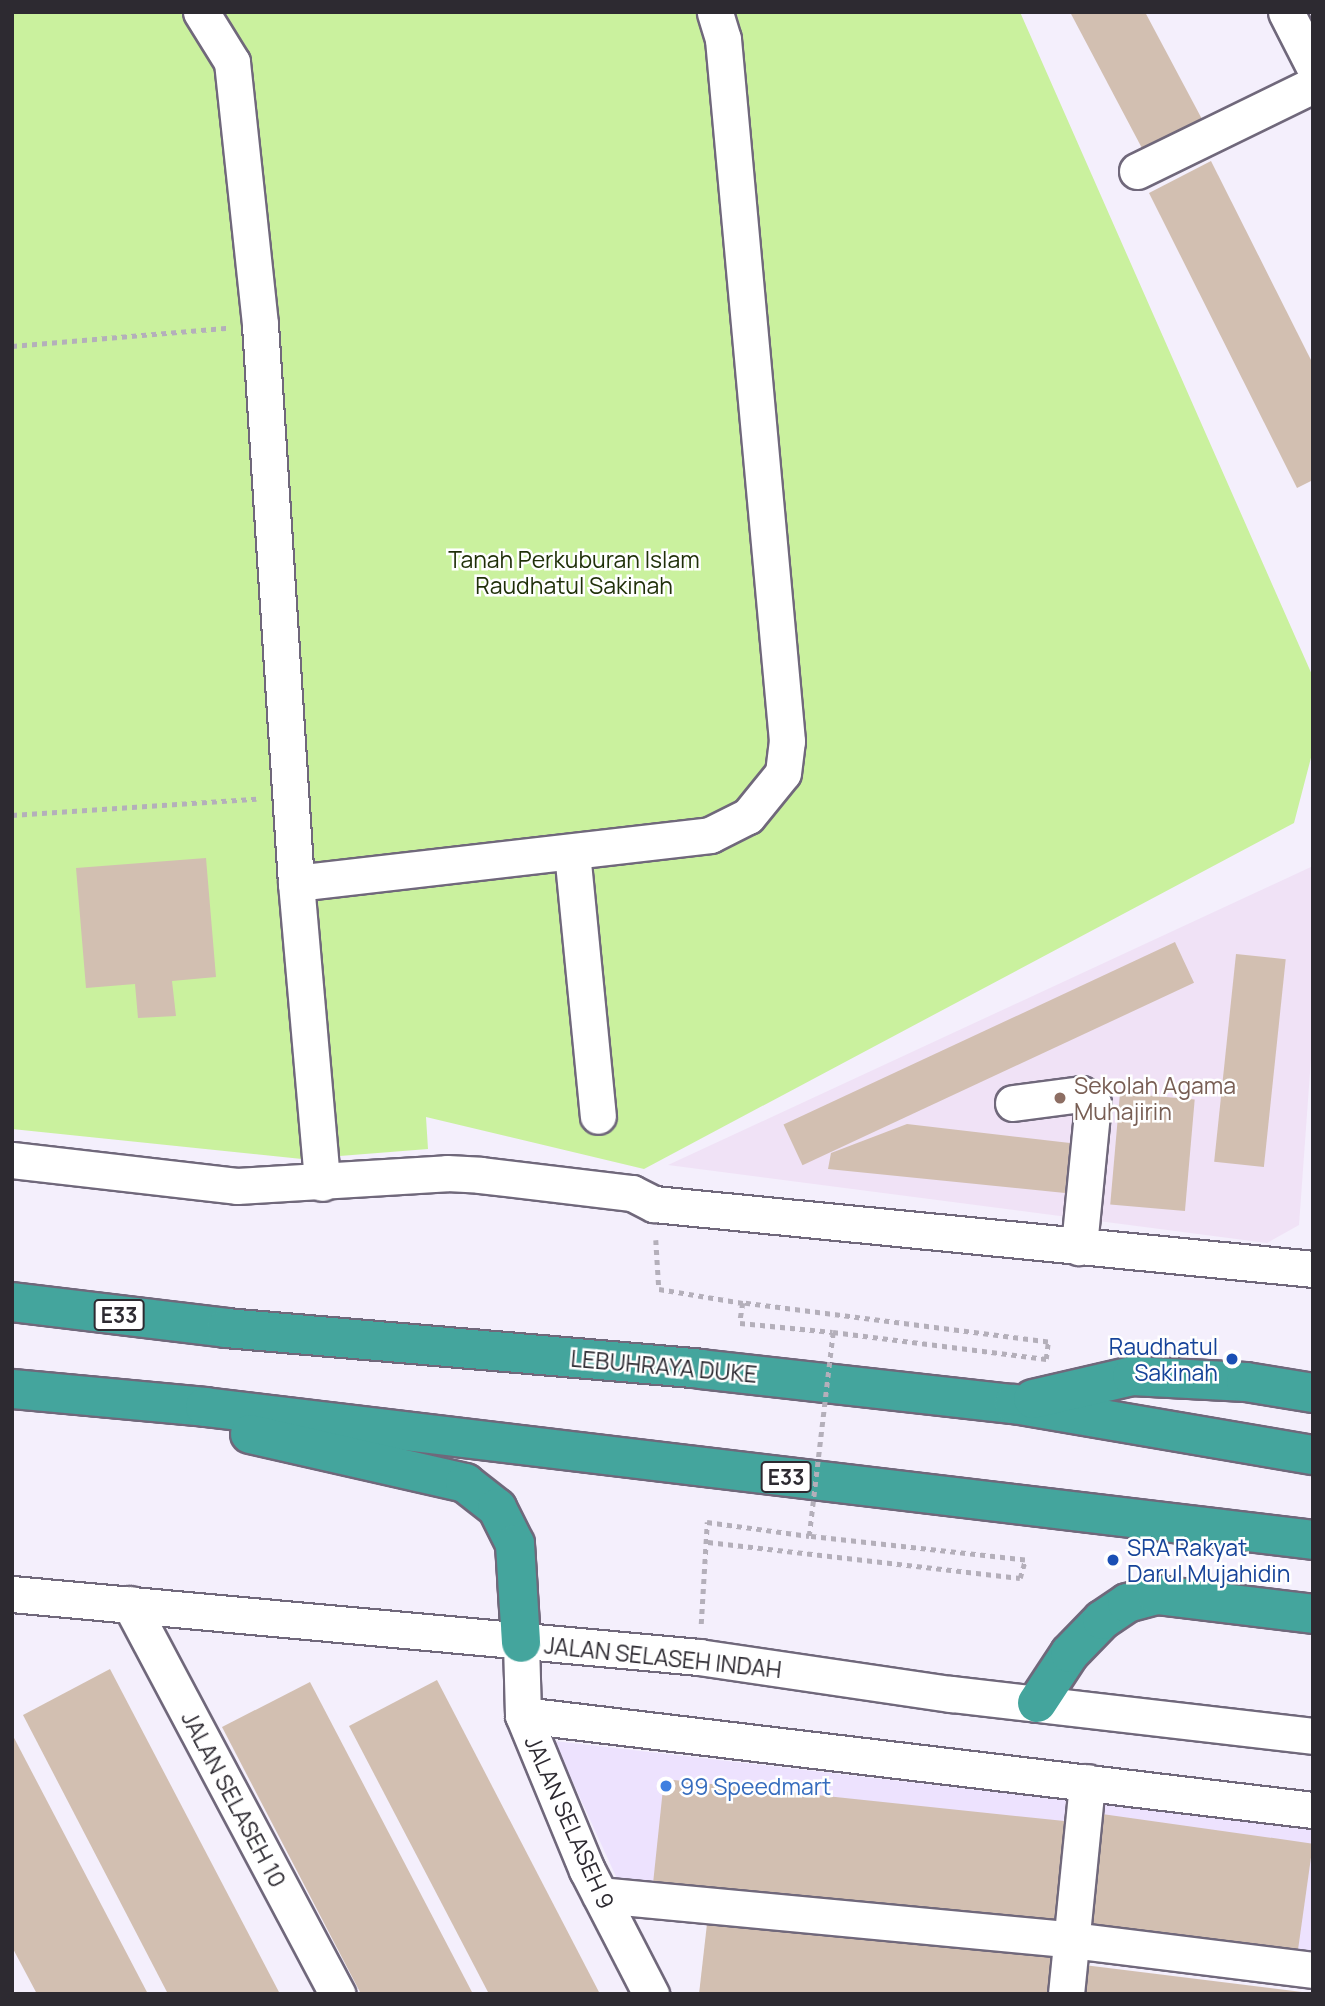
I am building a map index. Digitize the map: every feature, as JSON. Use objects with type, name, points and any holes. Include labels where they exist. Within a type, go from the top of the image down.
[{"type":"highway","name":"LEBUHRAYA DUKE","points":[[12,1302],[226,1328],[701,1369],[1014,1404],[1313,1455]]},
{"type":"highway","points":[[1014,1404],[1132,1376],[1246,1382],[1313,1393]]},
{"type":"highway","name":"E33","points":[[12,1389],[260,1414],[1313,1540]]},
{"type":"highway","points":[[94,1398],[465,1483],[497,1508],[515,1544],[521,1643]]},
{"type":"highway","points":[[1037,1703],[1070,1653],[1102,1620],[1127,1603],[1157,1595],[1313,1614]]},
{"type":"street","points":[[201,12],[232,62],[260,325],[296,883],[322,1183]]},
{"type":"street","points":[[296,883],[710,835],[748,816],[783,774],[787,741],[723,39],[715,12]]},
{"type":"street","points":[[1286,12],[1313,65]]},
{"type":"street","points":[[1137,170],[1313,85]]},
{"type":"street","points":[[572,852],[598,1116]]},
{"type":"street","points":[[1013,1103],[1081,1094],[1093,1103],[1079,1247]]},
{"type":"street","points":[[12,1160],[168,1181],[237,1186],[322,1183],[447,1173],[480,1175],[632,1193],[654,1205],[1313,1269]]},
{"type":"street","name":"JALAN SELASEH INDAH","points":[[12,1594],[463,1632],[521,1643],[699,1657],[1037,1703],[1313,1736]]},
{"type":"street","name":"JALAN SELASEH 10","points":[[130,1604],[337,1994]]},
{"type":"street","name":"JALAN SELASEH 9","points":[[521,1643],[523,1715],[600,1895],[652,1994]]},
{"type":"street","points":[[523,1715],[1313,1810]]},
{"type":"street","points":[[1066,1994],[1087,1782]]},
{"type":"street","points":[[600,1895],[1072,1940],[1313,1970]]},
{"type":"path","points":[[12,346],[260,325]]},
{"type":"path","points":[[12,815],[290,797]]},
{"type":"path","points":[[654,1205],[659,1289],[743,1303],[1048,1342],[1046,1359],[740,1323],[743,1303]]},
{"type":"path","points":[[809,1536],[833,1332]]},
{"type":"path","points":[[699,1657],[708,1542],[707,1522],[1025,1560],[1020,1578],[708,1542]]},
{"type":"shaded area","name":"Sekolah Agama Muhajirin","points":[[1313,866],[1313,1031],[1299,1225],[1267,1243],[668,1165]]},
{"type":"shaded area","points":[[554,1741],[1313,1829],[1313,1967],[619,1883]]},
{"type":"green space","name":"Tanah Perkuburan Islam Raudhatul Sakinah","points":[[12,12],[1020,12],[1313,677],[1313,750],[1294,823],[644,1169],[426,1117],[428,1149],[302,1159],[12,1129]]},
{"type":"building","points":[[1070,12],[1145,12],[1203,121],[1144,152]]},
{"type":"building","points":[[1211,161],[1313,364],[1313,480],[1297,488],[1149,193]]},
{"type":"building","points":[[206,858],[216,977],[172,981],[176,1016],[138,1018],[135,984],[86,988],[76,868]]},
{"type":"building","points":[[1175,942],[1194,983],[802,1165],[783,1125]]},
{"type":"building","points":[[1236,954],[1286,959],[1264,1167],[1214,1162]]},
{"type":"building","points":[[1120,1093],[1195,1100],[1185,1211],[1110,1205]]},
{"type":"building","points":[[907,1124],[1070,1143],[1065,1193],[828,1169],[831,1153]]},
{"type":"building","points":[[110,1669],[280,1994],[168,1994],[23,1715]]},
{"type":"building","points":[[437,1680],[600,1994],[489,1994],[349,1726]]},
{"type":"building","points":[[310,1682],[473,1994],[361,1994],[222,1727]]},
{"type":"building","points":[[12,1734],[148,1994],[37,1994],[12,1947]]},
{"type":"building","points":[[664,1779],[1067,1821],[1056,1928],[653,1885]]},
{"type":"building","points":[[1102,1814],[1313,1844],[1297,1960],[1086,1931]]},
{"type":"building","points":[[708,1915],[1056,1958],[1052,1994],[699,1994]]},
{"type":"building","points":[[1084,1965],[1302,1992],[1081,1994]]},
{"type":"place","name":"Sekolah Agama Muhajirin","points":[[1060,1098]]},
{"type":"place","name":"Raudhatul Sakinah","points":[[1232,1359]]},
{"type":"place","name":"SRA Rakyat Darul Mujahidin","points":[[1113,1560]]},
{"type":"place","name":"99 Speedmart","points":[[666,1786]]}]
